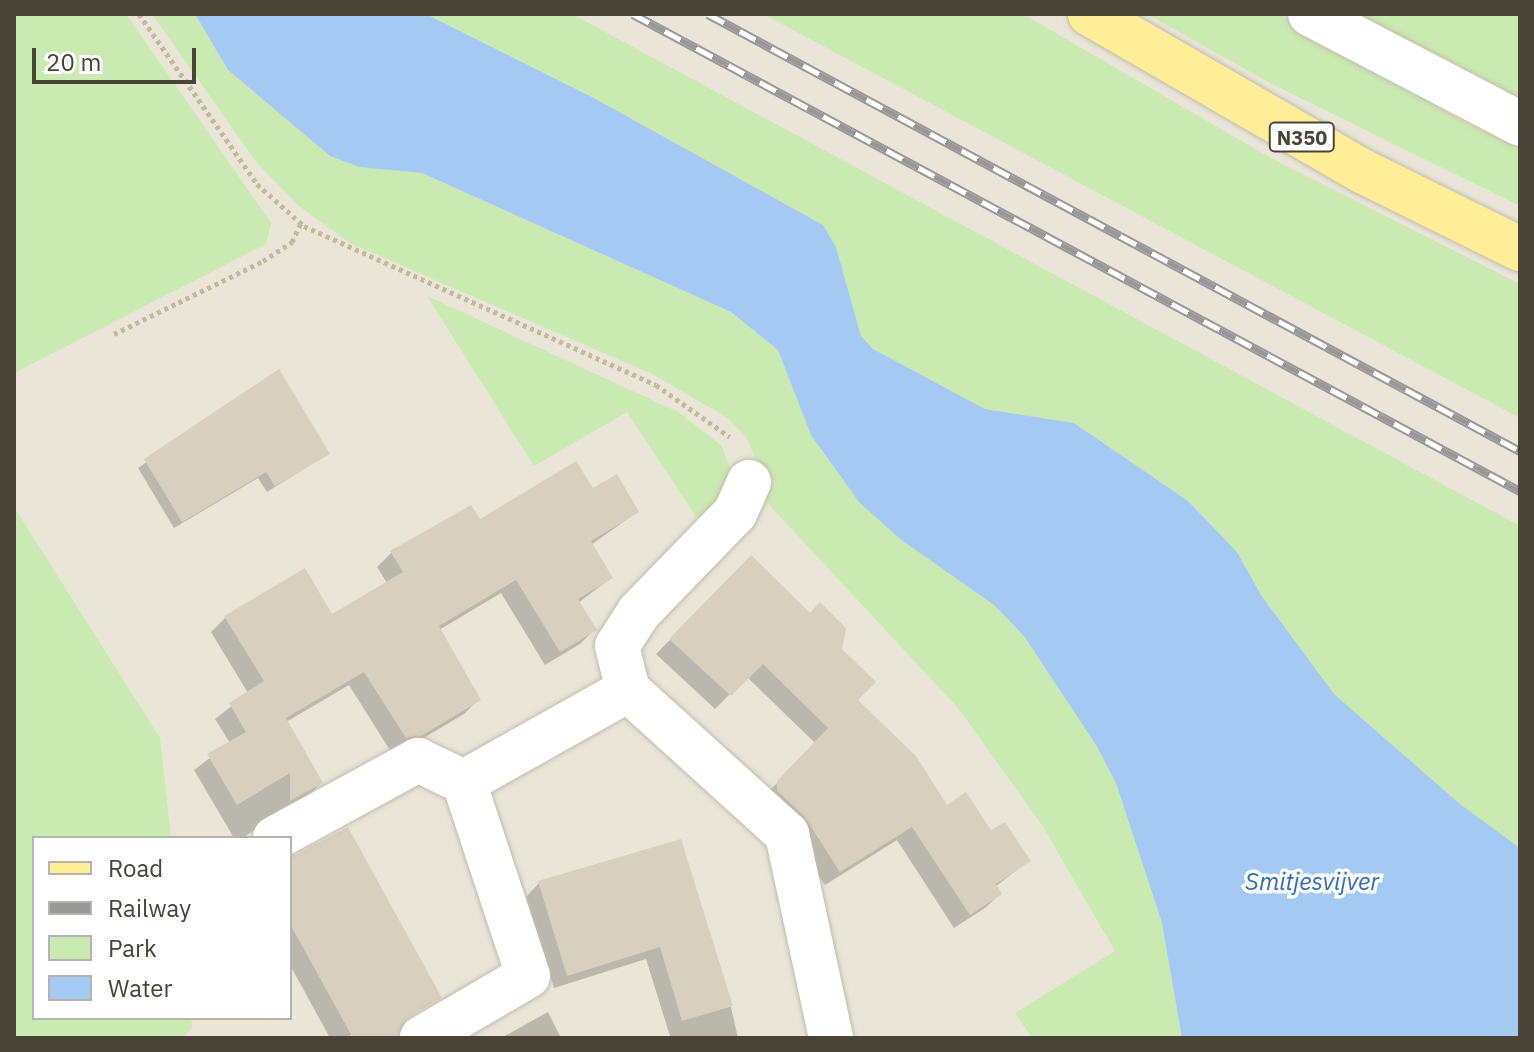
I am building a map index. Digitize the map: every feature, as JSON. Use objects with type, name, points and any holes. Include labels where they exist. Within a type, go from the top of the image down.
[{"type":"main road","name":"N350","points":[[1090,14],[1362,171],[1520,249]]},
{"type":"street","points":[[1310,14],[1520,124]]},
{"type":"street","points":[[749,482],[735,513],[639,612],[617,646],[628,690],[787,834],[831,1038]]},
{"type":"street","points":[[464,782],[628,690]]},
{"type":"street","points":[[279,836],[418,760],[464,782],[528,976],[422,1038]]},
{"type":"path","points":[[139,14],[257,184],[301,223],[489,313],[656,385],[733,440],[744,457],[749,482]]},
{"type":"path","points":[[114,334],[263,261],[292,242],[301,223]]},
{"type":"shaded area","points":[[14,14],[1520,14],[1520,1038],[14,1038]]},
{"type":"green space","points":[[14,14],[126,14],[271,223],[266,244],[14,373]]},
{"type":"green space","points":[[152,14],[195,14],[228,70],[330,156],[422,173],[731,312],[778,350],[811,435],[859,502],[900,539],[994,605],[1024,636],[1096,745],[1116,783],[1162,923],[1182,1038],[1032,1038],[1015,1013],[1115,951],[1042,825],[958,708],[761,496],[758,466],[748,440],[728,418],[652,374],[350,243],[299,206],[257,163]]},
{"type":"green space","points":[[426,14],[572,14],[1520,526],[1520,848],[1460,804],[1334,694],[1261,595],[1237,552],[1188,501],[1074,423],[985,409],[873,349],[861,336],[836,247],[823,225],[592,97]]},
{"type":"green space","points":[[763,14],[1023,14],[1269,157],[1520,284],[1520,418]]},
{"type":"green space","points":[[1147,14],[1279,14],[1463,122],[1520,148],[1520,206],[1270,83]]},
{"type":"green space","points":[[1355,14],[1520,14],[1520,101]]},
{"type":"green space","points":[[427,296],[678,412],[721,445],[732,472],[730,493],[702,526],[627,412],[534,466]]},
{"type":"green space","points":[[14,507],[160,738],[171,836],[32,836],[32,1020],[191,1020],[192,1028],[183,1038],[14,1038]]},
{"type":"water","name":"Smitjesvijver","points":[[195,14],[426,14],[592,97],[823,225],[836,247],[861,336],[873,349],[985,409],[1074,423],[1188,501],[1237,552],[1261,595],[1334,694],[1460,804],[1520,848],[1520,1038],[1182,1038],[1162,923],[1116,783],[1096,745],[1024,636],[994,605],[900,539],[859,502],[811,435],[778,350],[731,312],[422,173],[360,167],[330,156],[228,70]]},
{"type":"building","points":[[279,369],[330,454],[275,486],[266,472],[182,522],[144,459]]},
{"type":"building","points":[[576,461],[593,488],[617,474],[639,512],[591,541],[613,578],[578,599],[597,630],[560,652],[516,580],[439,626],[481,700],[421,736],[406,738],[364,672],[286,718],[323,783],[290,801],[290,773],[237,805],[207,754],[246,732],[229,703],[264,681],[224,616],[305,568],[332,614],[403,572],[390,551],[471,505],[480,519]]},
{"type":"building","points":[[751,555],[810,613],[820,602],[846,628],[842,649],[876,682],[858,700],[916,756],[947,805],[966,792],[991,830],[1005,822],[1031,861],[996,884],[1002,894],[970,915],[912,827],[840,872],[804,816],[777,791],[777,781],[828,728],[763,664],[731,696],[669,639]]},
{"type":"building","points":[[348,827],[442,998],[409,1017],[397,1038],[353,1038],[292,928],[292,857]]},
{"type":"building","points":[[681,839],[733,1006],[682,1021],[660,947],[567,976],[538,881]]},
{"type":"railway","points":[[633,14],[1520,491]]},
{"type":"railway","points":[[708,14],[1520,451]]}]
